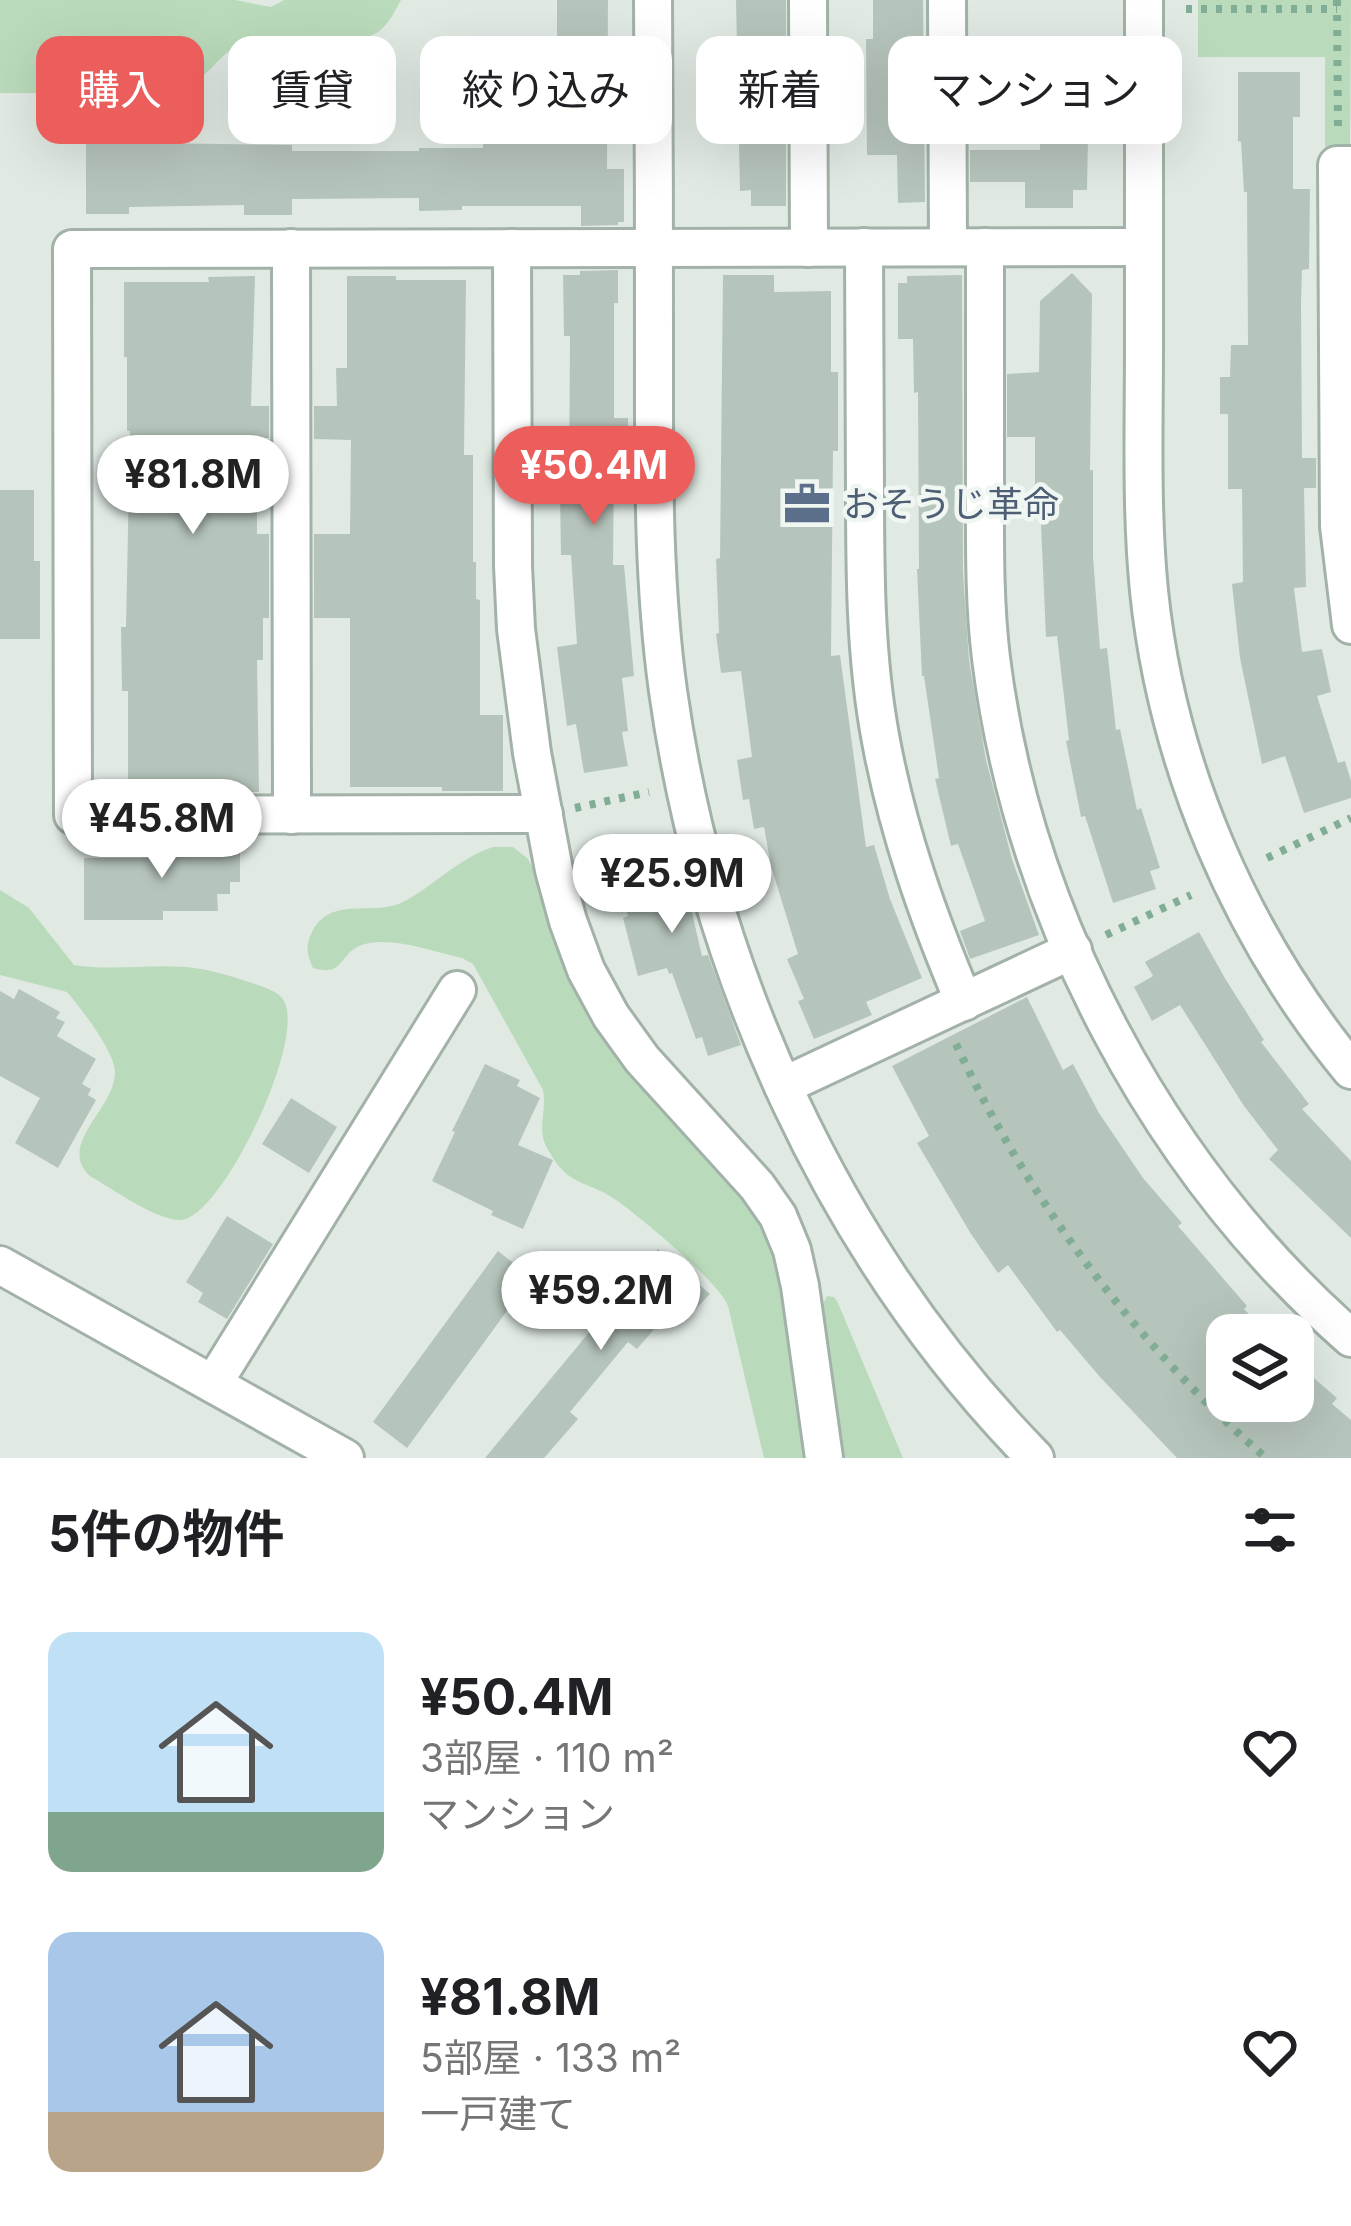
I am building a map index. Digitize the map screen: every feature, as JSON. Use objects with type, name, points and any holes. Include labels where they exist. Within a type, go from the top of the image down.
[{"type":"street","points":[[653,0],[656,565],[668,690],[707,876],[745,996],[783,1086],[844,1201],[889,1273],[985,1405],[1035,1458]]},
{"type":"street","points":[[808,0],[809,248]]},
{"type":"street","points":[[947,0],[948,247]]},
{"type":"street","points":[[1144,0],[1145,536],[1149,591],[1168,700],[1200,806],[1244,908],[1300,1003],[1351,1070]]},
{"type":"street","points":[[1344,158],[1337,166],[1339,526],[1351,626]]},
{"type":"street","points":[[544,814],[73,815],[72,249],[1144,247]]},
{"type":"street","points":[[291,248],[292,814]]},
{"type":"street","points":[[512,248],[512,566],[523,691],[568,921],[586,970],[611,1016],[642,1059],[758,1186],[778,1216],[800,1286],[824,1458]]},
{"type":"street","points":[[864,248],[870,668],[894,805],[921,894],[964,1002]]},
{"type":"street","points":[[985,248],[986,593],[991,655],[1018,796],[1049,894],[1126,1056],[1188,1155],[1261,1247],[1351,1338]]},
{"type":"street","points":[[783,1086],[1073,950]]},
{"type":"street","points":[[213,1384],[457,990]]},
{"type":"street","points":[[0,1265],[345,1458]]},
{"type":"path","points":[[1186,9],[1337,4],[1344,158]]},
{"type":"path","points":[[544,814],[686,785]]},
{"type":"path","points":[[1267,858],[1351,818]]},
{"type":"path","points":[[1073,950],[1191,895]]},
{"type":"path","points":[[956,1044],[1032,1184],[1109,1293],[1196,1393],[1265,1458]]},
{"type":"green space","points":[[0,0],[235,0],[271,7],[284,0],[401,0],[385,25],[368,36],[228,36],[228,53],[204,75],[204,36],[36,36],[36,93],[0,93]]},
{"type":"green space","points":[[1198,0],[1351,0],[1350,151],[1325,150],[1325,57],[1198,57]]},
{"type":"green space","points":[[493,847],[513,847],[527,858],[537,874],[550,927],[570,978],[596,1026],[627,1071],[743,1197],[762,1225],[782,1289],[806,1458],[764,1458],[722,1295],[645,1222],[571,1177],[554,1160],[542,1133],[543,1090],[473,964],[424,948],[383,942],[359,946],[336,968],[313,968],[308,950],[320,920],[342,910],[405,901]]},
{"type":"green space","points":[[0,890],[29,908],[74,965],[194,968],[262,986],[282,998],[288,1017],[274,1083],[239,1158],[198,1211],[181,1220],[160,1215],[90,1176],[81,1164],[83,1139],[113,1086],[114,1064],[67,992],[0,975]]},
{"type":"green space","points":[[827,1296],[838,1303],[903,1458],[842,1458],[821,1308]]},
{"type":"building","points":[[557,0],[608,0],[608,36],[557,36]]},
{"type":"building","points":[[736,0],[786,0],[786,36],[737,36]]},
{"type":"building","points":[[873,0],[923,0],[923,36],[888,36],[888,144],[924,144],[925,202],[898,203],[897,155],[867,155],[866,39],[873,39]]},
{"type":"building","points":[[1238,72],[1300,72],[1300,117],[1293,117],[1293,189],[1310,189],[1309,269],[1302,270],[1301,302],[1302,458],[1316,458],[1316,488],[1304,488],[1306,587],[1294,588],[1302,652],[1322,649],[1331,692],[1317,696],[1338,763],[1345,761],[1351,781],[1351,798],[1304,813],[1285,756],[1262,764],[1240,658],[1232,584],[1243,582],[1242,489],[1228,489],[1228,414],[1220,414],[1220,377],[1230,377],[1231,345],[1248,345],[1247,192],[1238,141]]},
{"type":"building","points":[[86,144],[292,145],[292,151],[483,148],[483,144],[607,144],[607,169],[624,169],[624,222],[581,226],[581,206],[462,206],[462,210],[419,211],[419,198],[292,199],[292,215],[244,215],[244,205],[129,207],[129,214],[86,214]]},
{"type":"building","points":[[739,144],[786,144],[786,206],[751,206],[751,190],[740,191]]},
{"type":"building","points":[[1040,144],[1088,144],[1087,190],[1073,190],[1073,208],[1025,208],[1025,182],[970,182],[970,150],[1040,150]]},
{"type":"building","points":[[618,270],[614,418],[628,418],[628,449],[620,449],[620,461],[614,461],[613,565],[624,565],[634,676],[622,678],[628,731],[622,732],[628,766],[584,773],[576,724],[567,726],[557,647],[577,644],[571,555],[561,555],[560,494],[569,494],[570,336],[564,336],[563,275]]},
{"type":"building","points":[[1072,273],[1092,294],[1090,470],[1100,649],[1107,648],[1116,730],[1120,729],[1137,810],[1141,808],[1160,868],[1150,871],[1156,889],[1113,903],[1085,816],[1081,817],[1066,741],[1057,636],[1046,637],[1035,437],[1007,437],[1007,374],[1039,372],[1040,301]]},
{"type":"building","points":[[723,275],[774,275],[774,292],[831,291],[838,451],[833,451],[831,656],[840,655],[866,847],[874,845],[922,978],[866,1002],[872,1015],[814,1039],[787,959],[798,954],[764,827],[754,829],[749,799],[743,800],[737,760],[752,757],[741,671],[721,673],[716,634]]},
{"type":"building","points":[[962,275],[963,572],[969,660],[986,760],[1012,859],[1039,935],[970,959],[960,931],[985,921],[958,844],[951,846],[935,779],[939,778],[922,676],[917,569],[918,392],[914,393],[913,339],[898,339],[898,283],[907,283],[907,276]]},
{"type":"building","points":[[255,276],[251,406],[269,406],[269,438],[257,438],[257,534],[269,534],[269,618],[263,618],[263,660],[257,660],[259,792],[128,788],[128,691],[122,691],[121,627],[126,627],[130,431],[124,282],[209,282],[208,277]]},
{"type":"building","points":[[347,276],[466,280],[464,455],[473,455],[480,715],[503,715],[503,791],[350,787],[350,618],[314,618],[314,534],[350,534],[351,440],[314,439],[314,406],[337,406],[336,368],[347,368]]},
{"type":"building","points":[[0,490],[34,490],[40,639],[0,639]]},
{"type":"building","points":[[674,835],[702,956],[708,955],[741,1045],[708,1056],[702,1037],[696,1039],[672,973],[667,968],[638,976],[612,850]]},
{"type":"building","points":[[176,837],[240,837],[240,882],[230,882],[230,894],[217,894],[218,911],[163,911],[163,920],[84,920],[84,858],[176,858]]},
{"type":"building","points":[[1199,932],[1261,1042],[1309,1104],[1302,1109],[1351,1161],[1351,1238],[1269,1159],[1278,1150],[1180,1005],[1152,1021],[1134,987],[1153,976],[1145,962]]},
{"type":"building","points":[[19,989],[60,1012],[56,1018],[65,1022],[57,1036],[96,1059],[82,1084],[96,1100],[58,1168],[15,1143],[40,1098],[0,1076],[0,991],[14,999]]},
{"type":"building","points":[[1027,997],[1063,1070],[1073,1064],[1143,1178],[1247,1306],[1249,1314],[1206,1314],[1206,1422],[1314,1422],[1314,1378],[1337,1398],[1332,1404],[1351,1420],[1351,1458],[1177,1458],[1057,1332],[1008,1265],[998,1273],[917,1143],[929,1136],[892,1066]]},
{"type":"building","points":[[485,1064],[520,1080],[517,1086],[540,1098],[518,1145],[553,1160],[523,1229],[432,1181]]},
{"type":"building","points":[[291,1098],[337,1127],[309,1173],[262,1144]]},
{"type":"building","points":[[227,1216],[273,1244],[227,1319],[198,1302],[203,1293],[186,1282]]},
{"type":"building","points":[[658,1249],[710,1294],[689,1316],[675,1305],[637,1349],[628,1342],[570,1412],[578,1419],[544,1458],[485,1458],[601,1318],[595,1313],[625,1277],[630,1281]]},
{"type":"building","points":[[498,1251],[530,1276],[407,1448],[373,1422]]},
{"type":"place","name":"おそうじ革命","points":[[807,504]]}]
